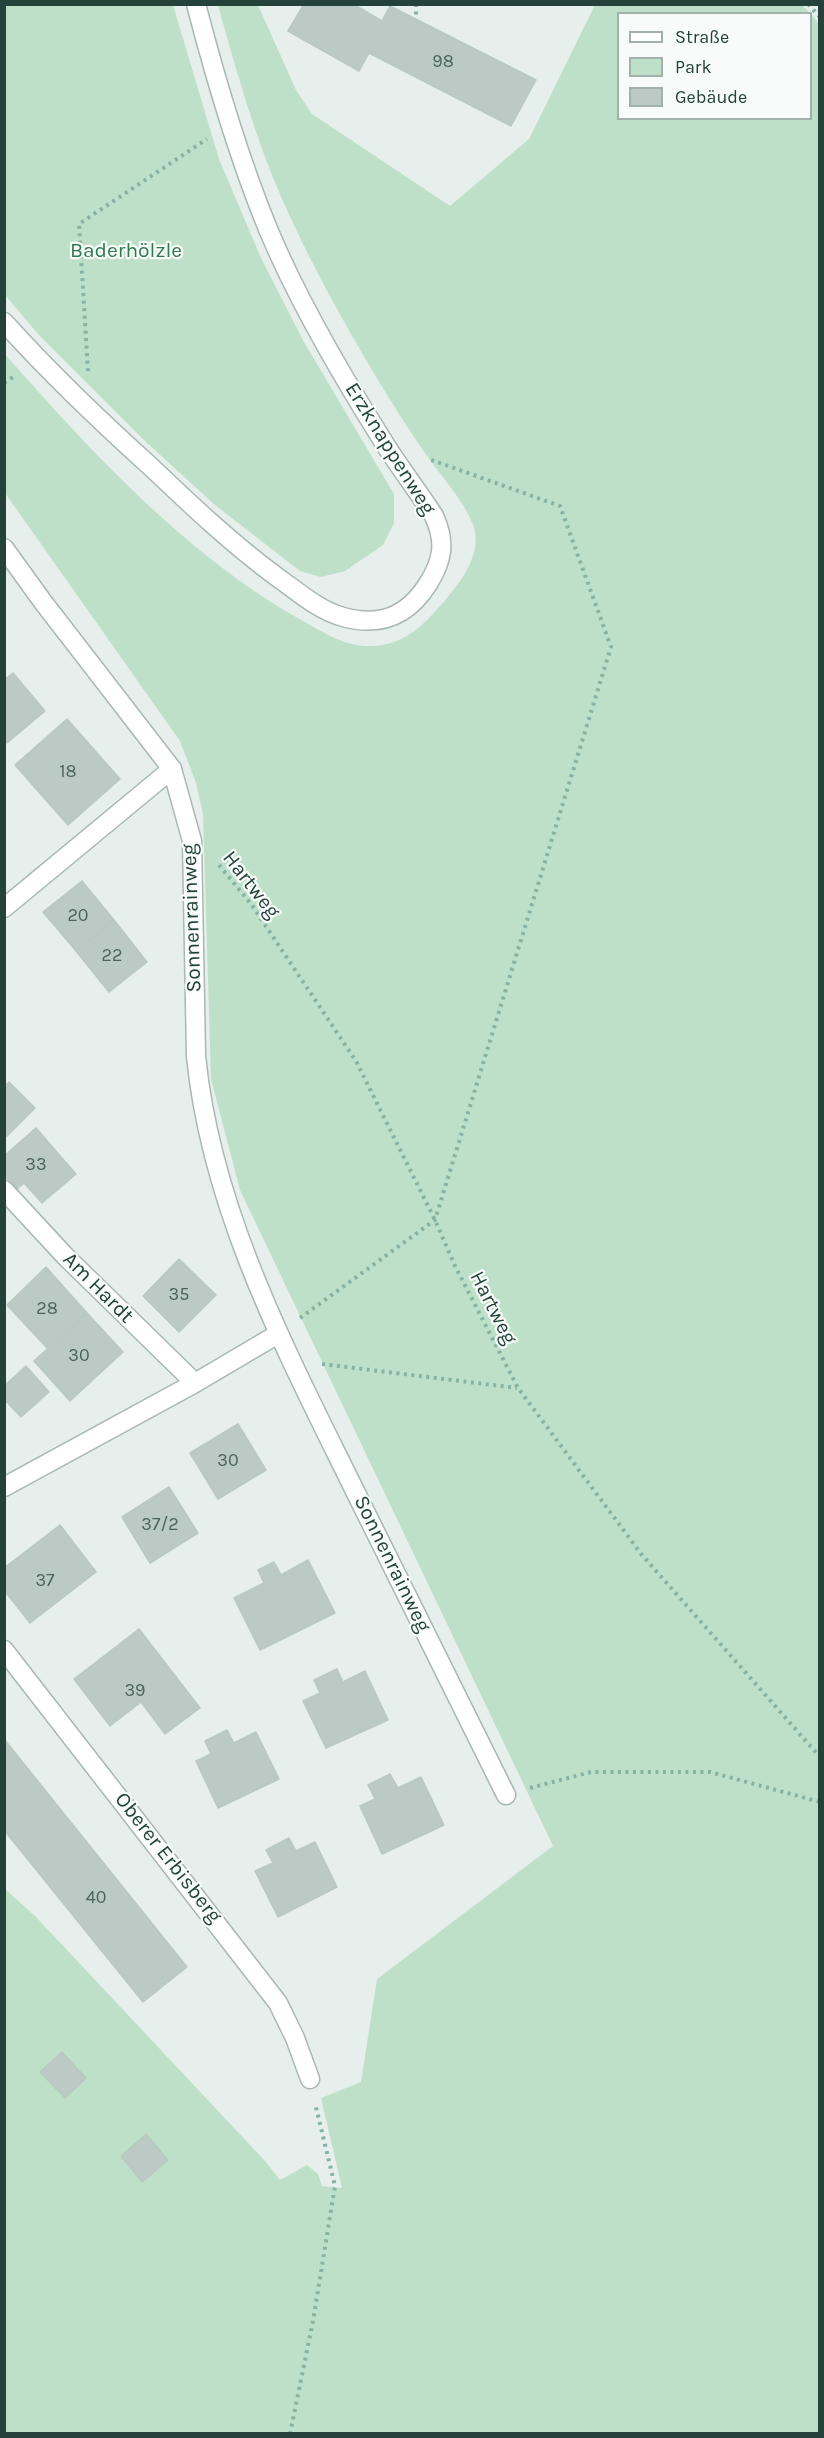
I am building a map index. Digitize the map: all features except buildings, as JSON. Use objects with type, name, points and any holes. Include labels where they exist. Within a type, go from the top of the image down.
[{"type":"street","name":"Erzknappenweg","points":[[4,322],[73,395],[194,508],[258,562],[320,607],[340,616],[380,621],[398,614],[411,605],[432,577],[443,552],[440,528],[355,396],[269,231],[230,126],[196,4]]},
{"type":"street","name":"Sonnenrainweg","points":[[4,548],[172,769],[192,841],[196,1056],[199,1087],[205,1121],[227,1199],[251,1268],[290,1360],[506,1795]]},
{"type":"street","points":[[4,908],[172,769]]},
{"type":"street","name":"Am Hardt","points":[[4,1190],[65,1256],[195,1383]]},
{"type":"street","points":[[4,1487],[195,1383],[278,1334]]},
{"type":"street","name":"Oberer Erbisberg","points":[[4,1650],[210,1912],[278,2003],[296,2038],[310,2079]]},
{"type":"path","points":[[416,4],[416,19]]},
{"type":"path","points":[[808,4],[819,17]]},
{"type":"path","points":[[88,370],[79,224],[216,133]]},
{"type":"path","points":[[278,1334],[435,1220],[611,647],[560,506],[428,459]]},
{"type":"path","name":"Hartweg","points":[[192,841],[225,870],[251,904],[356,1060],[435,1220],[454,1266],[518,1388],[642,1555],[819,1756]]},
{"type":"path","points":[[290,1360],[518,1388]]},
{"type":"path","points":[[506,1795],[591,1772],[710,1772],[819,1802]]},
{"type":"path","points":[[290,2433],[313,2321],[335,2186],[310,2079]]},
{"type":"green space","points":[[801,4],[809,12],[617,12],[617,120],[812,120],[812,15],[819,24],[819,2433],[5,2433],[5,1889],[36,1917],[266,2162],[280,2180],[307,2165],[318,2174],[322,2186],[342,2188],[321,2098],[361,2082],[377,1979],[553,1846],[240,1190],[211,1079],[203,814],[196,783],[180,741],[5,493],[4,353],[106,464],[181,534],[220,566],[261,595],[341,641],[357,645],[379,646],[402,639],[430,617],[465,573],[475,545],[473,525],[460,501],[382,386],[303,244],[263,152],[218,5],[258,5],[296,90],[312,114],[450,206],[529,139],[595,5]]},
{"type":"green space","name":"Baderhölzle","points":[[4,5],[173,5],[219,159],[261,258],[304,342],[394,494],[394,523],[383,545],[345,571],[321,577],[300,571],[215,505],[146,442],[38,334],[5,295]]}]
